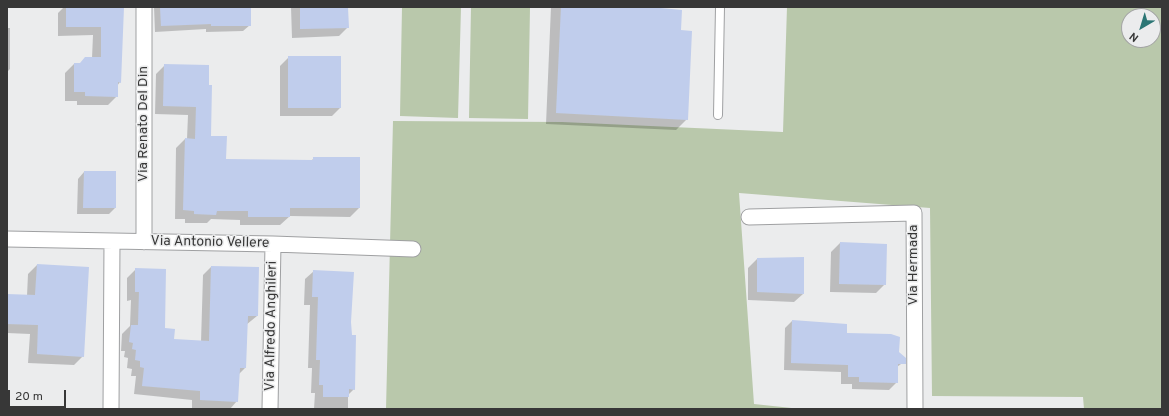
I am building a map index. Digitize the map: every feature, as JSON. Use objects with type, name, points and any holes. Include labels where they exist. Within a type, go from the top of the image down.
[{"type":"street","name":"Via Renato Del Din","points":[[144,7],[144,242]]},
{"type":"street","name":"Via Hermada","points":[[749,217],[914,213],[915,409]]},
{"type":"street","name":"Via Antonio Vellere","points":[[7,240],[273,244],[413,249]]},
{"type":"street","points":[[111,409],[112,241]]},
{"type":"street","name":"Via Alfredo Anghileri","points":[[270,409],[273,244]]},
{"type":"lane","points":[[718,115],[720,7]]},
{"type":"green space","points":[[402,7],[461,7],[458,118],[400,116]]},
{"type":"green space","points":[[471,7],[530,8],[528,119],[469,118]]},
{"type":"green space","points":[[787,7],[1162,7],[1162,409],[1084,409],[1083,397],[932,396],[930,208],[739,193],[754,404],[801,409],[386,409],[393,121],[562,122],[783,132]]},
{"type":"building","points":[[66,7],[124,7],[121,83],[118,82],[118,97],[85,96],[85,92],[74,92],[74,63],[80,63],[85,57],[101,57],[101,27],[66,27]]},
{"type":"building","points":[[160,7],[251,7],[251,26],[211,26],[211,24],[161,26]]},
{"type":"building","points":[[300,7],[348,7],[349,28],[300,29]]},
{"type":"building","points":[[561,7],[650,7],[682,10],[681,30],[692,31],[688,120],[556,113]]},
{"type":"building","points":[[288,56],[341,56],[341,108],[288,108]]},
{"type":"building","points":[[164,64],[209,65],[209,85],[212,85],[211,136],[227,136],[226,159],[313,160],[313,157],[360,157],[360,208],[290,208],[290,217],[248,217],[248,211],[217,211],[216,215],[194,214],[194,211],[183,210],[185,138],[195,139],[196,107],[163,106]]},
{"type":"building","points":[[84,171],[116,171],[116,208],[83,208]]},
{"type":"building","points":[[840,242],[887,244],[886,285],[839,284]]},
{"type":"building","points":[[804,257],[804,294],[757,292],[757,258]]},
{"type":"building","points":[[37,264],[89,267],[84,357],[37,354],[38,325],[7,324],[7,294],[35,295]]},
{"type":"building","points":[[211,266],[259,267],[258,316],[248,316],[246,368],[240,368],[238,402],[200,400],[200,391],[142,386],[144,368],[140,367],[140,361],[135,360],[136,350],[132,349],[133,343],[129,342],[131,325],[138,325],[139,292],[135,292],[135,268],[166,269],[165,328],[175,329],[174,339],[209,341]]},
{"type":"building","points":[[313,270],[354,272],[351,322],[352,335],[356,335],[355,390],[349,389],[349,397],[323,397],[323,385],[319,385],[320,360],[316,360],[318,297],[312,297]]},
{"type":"building","points":[[792,320],[847,324],[847,333],[891,334],[900,337],[899,352],[906,358],[906,364],[898,364],[898,383],[859,382],[859,377],[848,377],[848,365],[791,363]]}]
